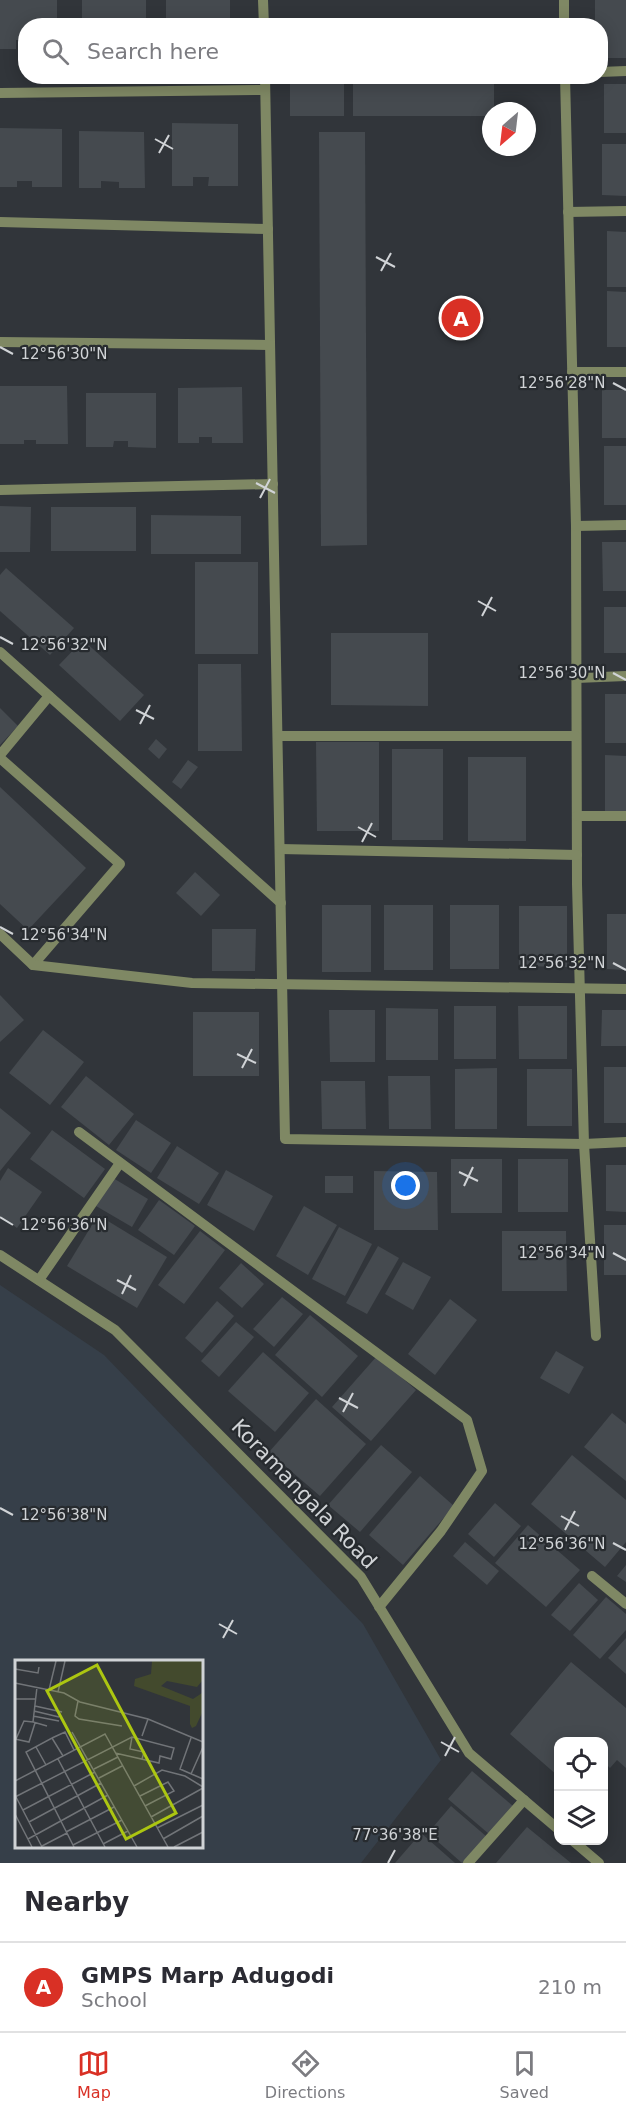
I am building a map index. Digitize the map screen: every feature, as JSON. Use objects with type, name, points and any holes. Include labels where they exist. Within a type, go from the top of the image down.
[{"type":"street","points":[[263,0],[264,18]]},
{"type":"street","points":[[564,0],[564,18]]},
{"type":"street","points":[[608,72],[626,71]]},
{"type":"street","points":[[266,84],[285,1139],[584,1144],[626,1142]]},
{"type":"street","points":[[565,84],[576,526],[577,855],[580,988],[584,1144],[596,1336]]},
{"type":"street","points":[[0,93],[266,90]]},
{"type":"street","points":[[568,212],[626,211]]},
{"type":"street","points":[[0,222],[268,229]]},
{"type":"street","points":[[0,342],[270,345]]},
{"type":"street","points":[[572,372],[626,372]]},
{"type":"street","points":[[0,490],[273,484]]},
{"type":"street","points":[[576,526],[626,525]]},
{"type":"street","points":[[0,652],[281,903]]},
{"type":"street","points":[[576,678],[626,676]]},
{"type":"street","points":[[33,965],[120,864],[0,756],[49,696]]},
{"type":"street","points":[[278,736],[576,736]]},
{"type":"street","points":[[577,816],[626,816]]},
{"type":"street","points":[[280,849],[577,855]]},
{"type":"street","points":[[0,934],[33,965],[192,983],[626,989]]},
{"type":"street","points":[[79,1132],[467,1420],[482,1471],[441,1532],[379,1607]]},
{"type":"street","points":[[39,1280],[120,1163]]},
{"type":"street","name":"Koramangala Road","points":[[0,1255],[115,1330],[361,1577],[469,1753],[554,1826]]},
{"type":"street","points":[[592,1576],[626,1604]]},
{"type":"street","points":[[468,1863],[524,1800]]},
{"type":"street","points":[[578,1845],[599,1863]]},
{"type":"shaded area","points":[[0,1285],[104,1355],[363,1624],[441,1760],[361,1863],[0,1863]]},
{"type":"building","points":[[0,0],[57,0],[57,18],[18,18],[16,49],[0,49]]},
{"type":"building","points":[[82,0],[146,0],[146,18],[82,18]]},
{"type":"building","points":[[166,0],[230,0],[230,18],[166,18]]},
{"type":"building","points":[[595,0],[626,0],[626,58],[608,58],[608,18],[595,18]]},
{"type":"building","points":[[290,84],[344,84],[344,116],[290,116]]},
{"type":"building","points":[[353,84],[494,84],[494,102],[482,102],[482,116],[353,116]]},
{"type":"building","points":[[604,84],[626,84],[626,133],[604,133]]},
{"type":"building","points":[[172,123],[238,124],[238,186],[208,186],[209,177],[193,177],[193,186],[172,186]]},
{"type":"building","points":[[0,128],[62,129],[62,187],[32,187],[32,181],[17,181],[17,187],[0,187]]},
{"type":"building","points":[[79,131],[144,132],[145,188],[119,188],[119,182],[101,181],[101,188],[79,188]]},
{"type":"building","points":[[319,132],[365,132],[367,545],[321,546]]},
{"type":"building","points":[[602,144],[626,144],[626,196],[602,195]]},
{"type":"building","points":[[607,231],[626,232],[626,287],[607,287]]},
{"type":"building","points":[[607,291],[626,292],[626,347],[607,347]]},
{"type":"building","points":[[0,386],[67,386],[68,444],[36,444],[36,440],[24,440],[24,444],[0,444]]},
{"type":"building","points":[[242,387],[243,443],[212,443],[212,437],[199,437],[199,443],[178,443],[178,388]]},
{"type":"building","points":[[602,390],[626,390],[626,438],[602,438]]},
{"type":"building","points":[[86,393],[156,393],[156,448],[128,447],[128,441],[114,441],[113,447],[86,447]]},
{"type":"building","points":[[604,446],[626,446],[626,505],[604,505]]},
{"type":"building","points":[[0,506],[31,507],[30,552],[0,552]]},
{"type":"building","points":[[51,507],[136,507],[136,551],[51,551]]},
{"type":"building","points":[[151,515],[241,516],[241,554],[151,554]]},
{"type":"building","points":[[602,542],[626,542],[626,591],[603,591]]},
{"type":"building","points":[[195,562],[258,562],[258,654],[195,654]]},
{"type":"building","points":[[6,568],[74,628],[50,655],[0,611],[0,575]]},
{"type":"building","points":[[604,607],[626,607],[626,653],[604,653]]},
{"type":"building","points":[[331,633],[428,633],[428,706],[331,705]]},
{"type":"building","points":[[83,640],[144,695],[120,721],[59,665]]},
{"type":"building","points":[[198,664],[241,664],[242,751],[198,751]]},
{"type":"building","points":[[605,694],[626,694],[626,743],[605,743]]},
{"type":"building","points":[[0,708],[18,726],[0,745]]},
{"type":"building","points":[[156,739],[167,749],[159,759],[148,749]]},
{"type":"building","points":[[316,742],[379,742],[379,831],[317,831]]},
{"type":"building","points":[[392,749],[443,749],[443,840],[392,840]]},
{"type":"building","points":[[605,755],[626,756],[626,812],[605,812]]},
{"type":"building","points":[[468,757],[526,757],[526,841],[468,841]]},
{"type":"building","points":[[188,760],[198,767],[181,789],[172,782]]},
{"type":"building","points":[[0,787],[86,868],[28,930],[0,904]]},
{"type":"building","points":[[195,872],[220,895],[201,916],[176,893]]},
{"type":"building","points":[[322,905],[371,905],[371,972],[322,972]]},
{"type":"building","points":[[384,905],[433,905],[433,970],[384,970]]},
{"type":"building","points":[[450,905],[499,905],[499,969],[450,969]]},
{"type":"building","points":[[519,906],[567,906],[567,967],[519,966]]},
{"type":"building","points":[[607,914],[626,914],[626,970],[607,969]]},
{"type":"building","points":[[212,929],[256,929],[255,971],[212,971]]},
{"type":"building","points":[[0,995],[24,1020],[0,1042]]},
{"type":"building","points":[[454,1006],[496,1006],[496,1059],[454,1059]]},
{"type":"building","points":[[518,1006],[567,1006],[567,1059],[519,1059]]},
{"type":"building","points":[[386,1008],[438,1009],[438,1060],[386,1060]]},
{"type":"building","points":[[329,1010],[375,1010],[375,1062],[330,1062]]},
{"type":"building","points":[[602,1010],[626,1010],[626,1046],[601,1046]]},
{"type":"building","points":[[193,1012],[259,1012],[259,1076],[193,1076]]},
{"type":"building","points":[[43,1030],[84,1062],[50,1105],[9,1073]]},
{"type":"building","points":[[604,1067],[626,1067],[626,1123],[604,1123]]},
{"type":"building","points":[[497,1068],[497,1129],[455,1129],[455,1069]]},
{"type":"building","points":[[527,1069],[572,1069],[572,1126],[527,1126]]},
{"type":"building","points":[[86,1076],[134,1114],[109,1145],[61,1107]]},
{"type":"building","points":[[388,1076],[430,1076],[431,1129],[389,1129]]},
{"type":"building","points":[[321,1081],[365,1081],[366,1129],[322,1129]]},
{"type":"building","points":[[0,1108],[31,1133],[0,1171]]},
{"type":"building","points":[[136,1120],[171,1143],[151,1173],[116,1150]]},
{"type":"building","points":[[52,1130],[105,1169],[84,1198],[30,1159]]},
{"type":"building","points":[[177,1146],[219,1173],[199,1204],[157,1178]]},
{"type":"building","points":[[451,1159],[502,1159],[502,1213],[451,1213]]},
{"type":"building","points":[[518,1159],[568,1159],[568,1212],[518,1212]]},
{"type":"building","points":[[606,1165],[626,1165],[626,1212],[606,1211]]},
{"type":"building","points":[[8,1168],[42,1192],[17,1228],[0,1216],[0,1181]]},
{"type":"building","points":[[226,1170],[273,1196],[254,1231],[207,1205]]},
{"type":"building","points":[[374,1171],[437,1172],[438,1230],[374,1230]]},
{"type":"building","points":[[325,1176],[353,1176],[353,1193],[325,1193]]},
{"type":"building","points":[[113,1178],[148,1199],[132,1227],[96,1206]]},
{"type":"building","points":[[159,1200],[195,1226],[174,1255],[138,1230]]},
{"type":"building","points":[[304,1206],[337,1225],[308,1275],[276,1256]]},
{"type":"building","points":[[98,1215],[167,1257],[137,1308],[67,1266]]},
{"type":"building","points":[[604,1225],[626,1225],[626,1275],[604,1275]]},
{"type":"building","points":[[339,1227],[372,1244],[345,1296],[312,1279]]},
{"type":"building","points":[[200,1231],[225,1250],[184,1304],[158,1285]]},
{"type":"building","points":[[502,1231],[566,1231],[567,1291],[502,1291]]},
{"type":"building","points":[[378,1246],[399,1258],[367,1314],[346,1303]]},
{"type":"building","points":[[403,1262],[431,1277],[413,1310],[385,1294]]},
{"type":"building","points":[[241,1263],[264,1284],[242,1308],[219,1288]]},
{"type":"building","points":[[282,1297],[303,1314],[274,1347],[253,1329]]},
{"type":"building","points":[[450,1299],[477,1320],[435,1375],[408,1354]]},
{"type":"building","points":[[217,1301],[234,1316],[202,1353],[185,1338]]},
{"type":"building","points":[[310,1315],[358,1356],[322,1397],[275,1355]]},
{"type":"building","points":[[236,1322],[254,1337],[219,1377],[201,1361]]},
{"type":"building","points":[[556,1351],[584,1367],[569,1394],[540,1378]]},
{"type":"building","points":[[263,1352],[309,1393],[275,1432],[228,1391]]},
{"type":"building","points":[[377,1356],[416,1390],[371,1441],[332,1407]]},
{"type":"building","points":[[316,1399],[366,1444],[320,1496],[269,1452]]},
{"type":"building","points":[[612,1413],[626,1424],[626,1481],[584,1447]]},
{"type":"building","points":[[381,1445],[412,1472],[360,1532],[328,1505]]},
{"type":"building","points":[[572,1455],[626,1500],[626,1542],[605,1567],[531,1504]]},
{"type":"building","points":[[420,1476],[454,1506],[403,1565],[369,1535]]},
{"type":"building","points":[[495,1503],[521,1526],[494,1557],[468,1534]]},
{"type":"building","points":[[528,1525],[580,1570],[546,1607],[495,1563]]},
{"type":"building","points":[[465,1542],[499,1571],[487,1585],[453,1556]]},
{"type":"building","points":[[626,1565],[626,1582],[617,1576]]},
{"type":"building","points":[[579,1583],[598,1600],[570,1631],[551,1615]]},
{"type":"building","points":[[606,1597],[626,1614],[626,1630],[600,1659],[573,1635]]},
{"type":"building","points":[[626,1638],[626,1674],[608,1658]]},
{"type":"building","points":[[571,1662],[626,1708],[626,1768],[617,1760],[610,1768],[608,1766],[608,1737],[554,1737],[554,1772],[510,1734]]},
{"type":"building","points":[[472,1771],[513,1806],[489,1834],[448,1799]]},
{"type":"building","points":[[451,1806],[487,1837],[465,1863],[462,1863],[428,1833]]},
{"type":"building","points":[[527,1827],[571,1863],[496,1863]]},
{"type":"building","points":[[421,1833],[455,1863],[395,1863]]},
{"type":"place","name":"GMPS Marp Adugodi","points":[[461,318]]}]
